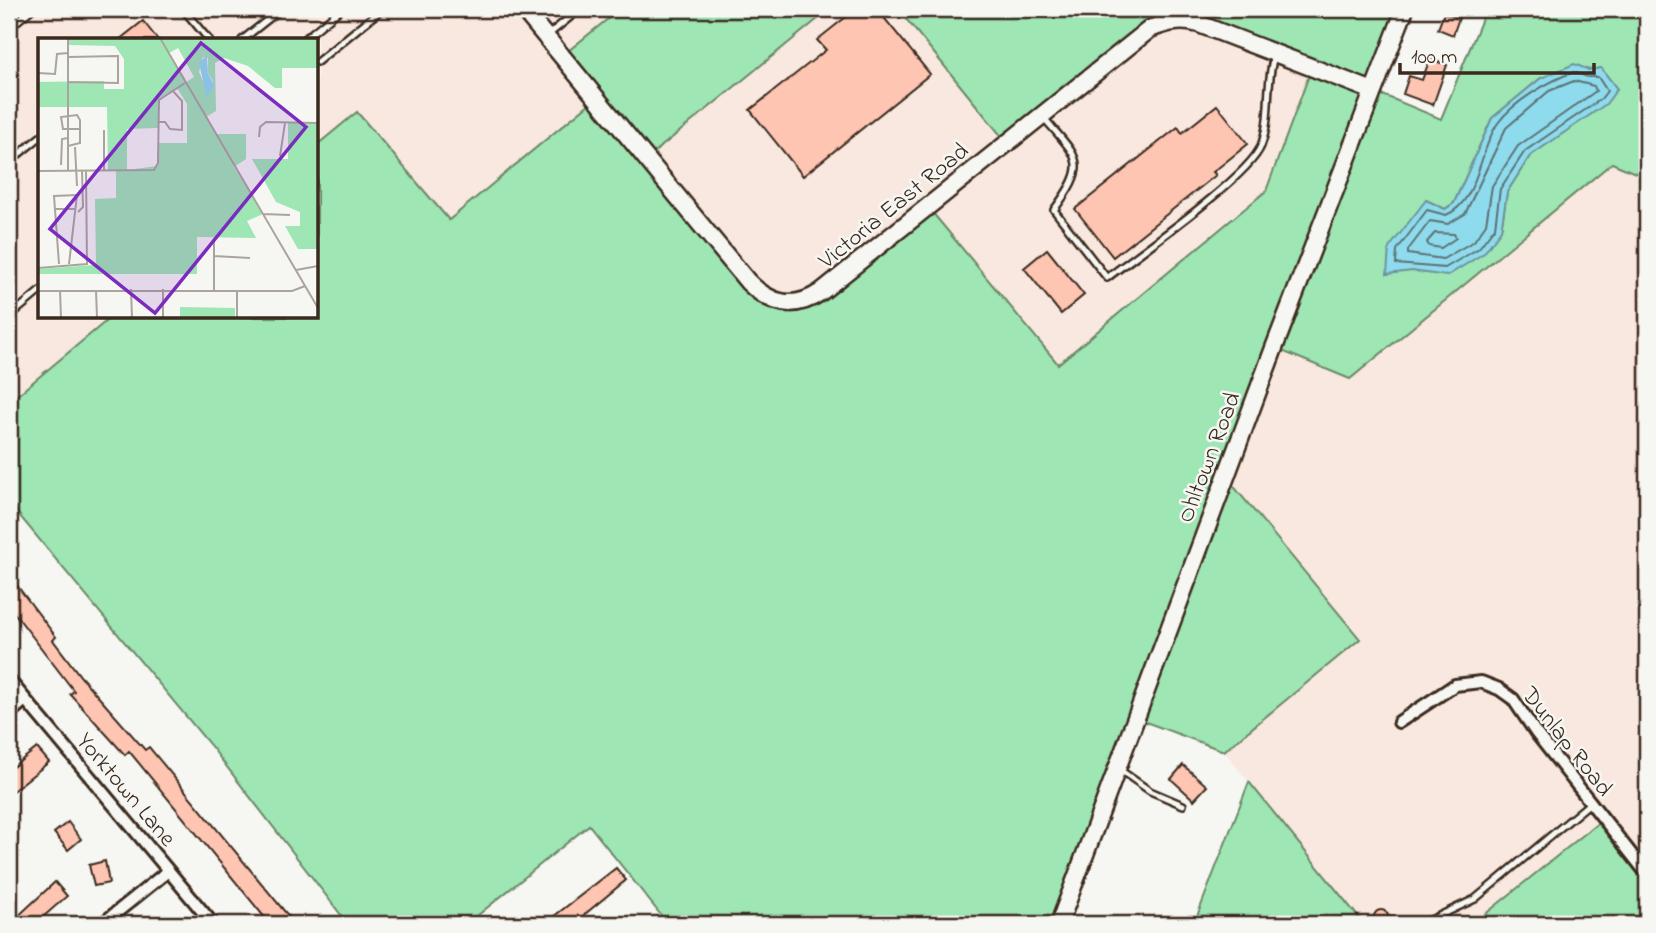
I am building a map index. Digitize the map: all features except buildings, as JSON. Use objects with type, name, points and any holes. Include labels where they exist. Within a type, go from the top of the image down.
[{"type":"street","name":"Victoria East Road","points":[[523,9],[748,282],[760,294],[779,303],[803,302],[821,292],[1150,29],[1162,24],[1189,22],[1373,91]]},
{"type":"street","name":"Ohltown Road","points":[[1059,924],[1405,9]]},
{"type":"street","name":"Yorktown Lane","points":[[9,680],[213,924]]},
{"type":"street","name":"Dunlap Road","points":[[1399,722],[1455,685],[1481,682],[1499,689],[1513,699],[1647,874]]},
{"type":"street","points":[[9,713],[25,700]]},
{"type":"street","points":[[103,924],[168,871]]},
{"type":"lane","points":[[9,28],[32,9]]},
{"type":"lane","points":[[183,9],[207,38]]},
{"type":"lane","points":[[245,38],[281,9]]},
{"type":"lane","points":[[305,38],[341,9]]},
{"type":"lane","points":[[318,61],[382,9]]},
{"type":"lane","points":[[546,37],[580,9]]},
{"type":"lane","points":[[1042,115],[1075,153],[1076,180],[1054,210],[1107,278],[1227,185],[1260,149],[1268,123],[1275,53]]},
{"type":"lane","points":[[9,162],[38,139]]},
{"type":"lane","points":[[9,317],[38,293]]},
{"type":"lane","points":[[1117,768],[1150,791],[1183,805]]},
{"type":"lane","points":[[1422,924],[1475,899],[1590,803]]},
{"type":"shaded area","points":[[9,9],[620,9],[562,56],[596,98],[449,221],[357,112],[318,144],[318,38],[38,38],[38,318],[110,318],[9,402]]},
{"type":"shaded area","points":[[830,9],[898,9],[1007,142],[1150,29],[1176,21],[1312,67],[1266,191],[1058,364],[927,206],[821,292],[768,300],[646,159]]},
{"type":"shaded area","points":[[1612,163],[1647,178],[1647,874],[1602,819],[1473,924],[1364,924],[1224,751],[1360,639],[1225,476],[1274,348],[1350,379]]},
{"type":"green space","points":[[620,9],[830,9],[646,159],[760,294],[803,302],[927,206],[1058,364],[1266,191],[1312,67],[1199,24],[1162,24],[1007,143],[898,9],[1405,9],[1373,91],[1441,119],[1486,9],[1647,9],[1647,178],[1612,163],[1350,379],[1275,348],[1226,477],[1360,639],[1224,751],[1135,718],[1059,924],[668,924],[589,825],[467,924],[348,924],[210,745],[9,503],[9,402],[110,318],[318,318],[318,144],[357,112],[449,220],[596,98],[562,56]],"holes":[[[1601,68],[1617,89],[1530,156],[1507,192],[1501,230],[1447,275],[1412,271],[1426,200],[1445,209],[1454,203],[1492,118],[1541,78]]]},
{"type":"green space","points":[[1249,782],[1364,924],[1194,924]]},
{"type":"green space","points":[[1603,819],[1647,874],[1647,924],[1473,924]]},
{"type":"water","points":[[1574,64],[1589,70],[1601,68],[1617,89],[1606,104],[1530,156],[1507,192],[1501,230],[1484,253],[1447,276],[1412,271],[1387,274],[1389,248],[1426,200],[1445,209],[1454,203],[1492,118],[1541,78]]}]
